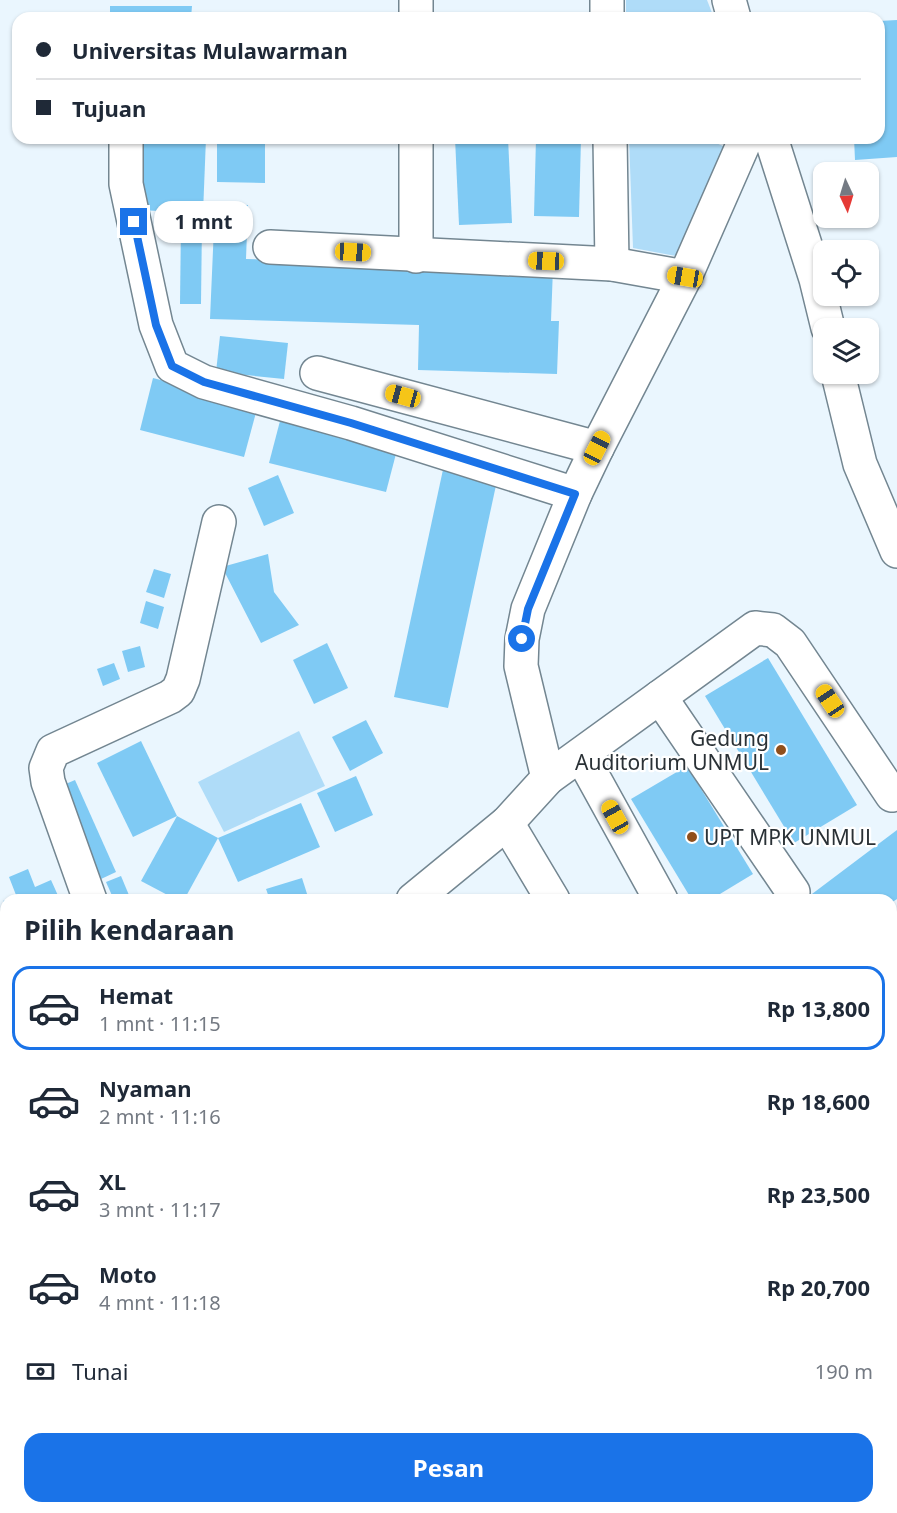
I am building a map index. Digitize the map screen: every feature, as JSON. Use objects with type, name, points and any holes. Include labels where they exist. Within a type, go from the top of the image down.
[{"type":"street","points":[[126,144],[126,184],[156,325],[172,366],[204,382],[351,423],[575,494]]},
{"type":"street","points":[[416,144],[416,256]]},
{"type":"street","points":[[610,144],[612,264]]},
{"type":"street","points":[[548,778],[521,666],[522,639],[528,609],[575,494],[685,277],[743,144]]},
{"type":"street","points":[[773,144],[816,279],[826,318]]},
{"type":"street","points":[[270,247],[612,264],[685,277]]},
{"type":"street","points":[[317,373],[597,448]]},
{"type":"street","points":[[840,384],[860,464],[897,551]]},
{"type":"street","points":[[88,894],[55,804],[46,768],[53,751],[170,697],[178,691],[183,679],[219,522]]},
{"type":"street","points":[[421,894],[507,824],[548,778],[755,628],[773,630],[790,643],[892,795]]},
{"type":"street","points":[[660,697],[793,892]]},
{"type":"street","points":[[580,755],[658,894]]},
{"type":"street","points":[[507,824],[549,894]]},
{"type":"shaded area","points":[[626,0],[707,0],[712,12],[626,12]]},
{"type":"shaded area","points":[[629,144],[718,144],[725,147],[676,256],[633,248]]},
{"type":"shaded area","points":[[299,731],[325,786],[224,832],[198,782]]},
{"type":"building","points":[[110,6],[192,6],[192,12],[110,12]]},
{"type":"building","points":[[897,20],[897,157],[855,160],[854,144],[885,144],[885,21]]},
{"type":"building","points":[[140,144],[206,144],[203,213],[138,210]]},
{"type":"building","points":[[217,144],[265,144],[265,183],[217,182]]},
{"type":"building","points":[[455,144],[508,144],[512,223],[459,225]]},
{"type":"building","points":[[536,144],[581,144],[579,217],[534,216]]},
{"type":"building","points":[[215,204],[248,205],[246,259],[553,268],[551,321],[559,321],[557,374],[418,370],[419,325],[210,319]]},
{"type":"building","points":[[181,223],[202,223],[201,304],[180,304]]},
{"type":"building","points":[[220,336],[288,343],[284,379],[216,372]]},
{"type":"building","points":[[153,378],[258,405],[244,457],[140,430]]},
{"type":"building","points":[[280,421],[397,450],[386,492],[269,463]]},
{"type":"building","points":[[444,465],[498,476],[448,708],[394,697]]},
{"type":"building","points":[[278,475],[294,513],[264,526],[248,488]]},
{"type":"building","points":[[268,554],[274,592],[299,625],[261,643],[222,567]]},
{"type":"building","points":[[154,569],[171,574],[164,598],[146,592]]},
{"type":"building","points":[[146,601],[164,607],[158,629],[140,623]]},
{"type":"building","points":[[327,643],[348,688],[314,704],[293,660]]},
{"type":"building","points":[[140,646],[145,667],[128,672],[122,651]]},
{"type":"building","name":"Gedung Auditorium UNMUL","points":[[768,658],[857,805],[794,843],[705,696]]},
{"type":"building","points":[[114,663],[120,679],[103,686],[97,669]]},
{"type":"building","points":[[366,720],[383,753],[350,771],[332,737]]},
{"type":"building","points":[[141,741],[177,816],[133,837],[97,763]]},
{"type":"building","name":"UPT MPK UNMUL","points":[[687,766],[753,874],[720,894],[688,894],[631,799]]},
{"type":"building","points":[[356,776],[373,815],[335,832],[317,793]]},
{"type":"building","points":[[75,780],[116,872],[101,879],[61,786]]},
{"type":"building","points":[[301,803],[320,847],[238,882],[218,838]]},
{"type":"building","points":[[177,816],[218,838],[187,894],[166,894],[141,881]]},
{"type":"building","points":[[897,830],[897,894],[812,894]]},
{"type":"building","points":[[28,869],[35,887],[51,880],[57,894],[16,894],[9,877]]},
{"type":"building","points":[[121,876],[128,894],[111,894],[106,882]]},
{"type":"building","points":[[302,878],[307,894],[268,894],[266,889]]},
{"type":"place","name":"Gedung Auditorium UNMUL","points":[[781,750]]},
{"type":"place","name":"UPT MPK UNMUL","points":[[692,837]]},
{"type":"route","points":[[134,222],[156,325],[172,366],[204,382],[351,423],[575,494],[528,609],[522,639]]}]
